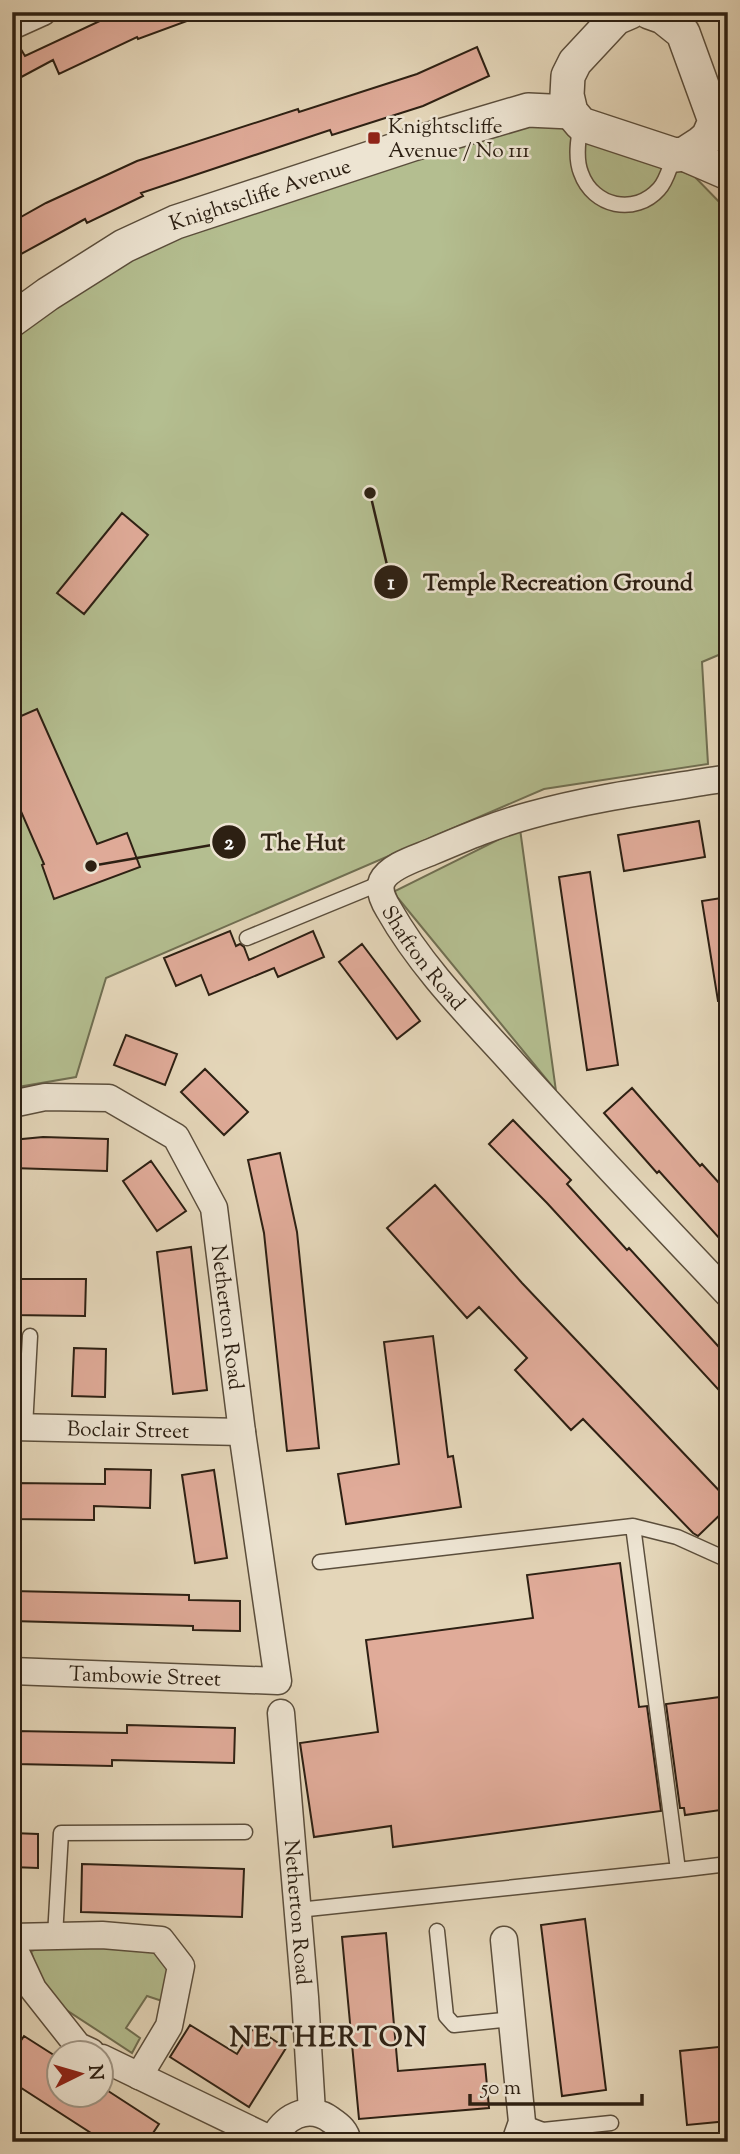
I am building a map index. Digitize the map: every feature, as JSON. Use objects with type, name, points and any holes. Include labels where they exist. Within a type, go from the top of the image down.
[{"type":"street","points":[[12,26],[43,12]]},
{"type":"street","name":"Knightscliffe Avenue","points":[[12,320],[48,293],[124,246],[176,222],[413,144],[528,110],[568,76],[575,62],[621,14]]},
{"type":"street","points":[[667,17],[683,33],[728,158]]},
{"type":"street","points":[[568,76],[567,95],[576,118]]},
{"type":"street","name":"Knightscliffe Avenue","points":[[528,110],[576,118],[728,173]]},
{"type":"street","points":[[679,154],[708,137],[715,121]]},
{"type":"street","name":"Shafton Road","points":[[728,778],[568,806],[529,816],[418,857],[388,872],[381,883],[381,891],[394,918],[461,1007],[572,1130],[728,1294]]},
{"type":"street","name":"Netherton Road","points":[[12,1104],[46,1097],[109,1098],[176,1137],[214,1208],[242,1432],[278,1681]]},
{"type":"street","name":"Boclair Street","points":[[19,1427],[242,1432]]},
{"type":"street","name":"Tambowie Street","points":[[12,1671],[278,1681]]},
{"type":"street","name":"Netherton Road","points":[[281,1713],[312,2112]]},
{"type":"street","points":[[12,1937],[102,1935],[161,1940],[181,1966],[169,2026],[139,2076]]},
{"type":"street","points":[[504,1941],[519,2132]]},
{"type":"street","points":[[12,1944],[23,1994],[70,2038]]},
{"type":"street","points":[[116,2064],[272,2141],[283,2123],[297,2114],[312,2112],[323,2114],[341,2127],[348,2142]]},
{"type":"lane","points":[[576,118],[581,173],[593,193],[615,205],[639,205],[661,188],[679,154]]},
{"type":"lane","points":[[247,938],[381,883]]},
{"type":"lane","points":[[19,1427],[30,1336]]},
{"type":"lane","points":[[632,1526],[678,1870]]},
{"type":"lane","points":[[320,1562],[632,1526],[677,1537],[728,1560]]},
{"type":"lane","points":[[55,1936],[61,1833],[245,1832]]},
{"type":"lane","points":[[298,1910],[728,1864]]},
{"type":"lane","points":[[437,1931],[446,2016],[454,2025],[512,2019]]},
{"type":"lane","points":[[519,2132],[611,2123]]},
{"type":"green space","points":[[551,120],[694,176],[728,211],[728,651],[702,662],[708,764],[544,789],[106,978],[76,1077],[12,1088],[12,335],[162,236]]},
{"type":"green space","points":[[520,829],[556,1091],[393,892]]},
{"type":"green space","points":[[53,1945],[156,1950],[170,1975],[162,2001],[147,1996],[126,2028],[140,2038],[132,2053],[116,2043],[116,2038],[109,2038],[45,1996],[31,1951]]},
{"type":"building","points":[[119,12],[206,14],[138,39],[137,37],[59,74],[53,60],[12,82],[12,41],[16,41],[25,56]]},
{"type":"building","points":[[477,47],[489,76],[423,106],[332,135],[330,130],[141,193],[143,196],[87,223],[85,219],[12,259],[12,222],[46,203],[137,161],[417,74]]},
{"type":"building","points":[[122,513],[148,535],[84,614],[57,593]]},
{"type":"building","points":[[37,709],[97,844],[127,833],[140,867],[54,899],[42,865],[44,864],[20,809],[12,813],[12,720]]},
{"type":"building","points":[[699,821],[705,857],[624,871],[618,835]]},
{"type":"building","points":[[590,872],[618,1065],[587,1070],[559,877]]},
{"type":"building","points":[[728,897],[728,1000],[718,1001],[702,901]]},
{"type":"building","points":[[230,931],[236,946],[240,944],[244,947],[249,960],[313,931],[324,957],[278,977],[274,968],[209,995],[201,975],[176,986],[164,958]]},
{"type":"building","points":[[362,944],[420,1021],[397,1039],[339,962]]},
{"type":"building","points":[[126,1035],[177,1054],[165,1085],[114,1065]]},
{"type":"building","points":[[205,1069],[248,1112],[224,1135],[181,1092]]},
{"type":"building","points":[[632,1088],[700,1166],[702,1164],[728,1193],[728,1248],[604,1113]]},
{"type":"building","points":[[513,1120],[571,1180],[567,1184],[728,1357],[728,1400],[547,1203],[489,1144]]},
{"type":"building","points":[[43,1137],[108,1139],[107,1171],[12,1168],[12,1140]]},
{"type":"building","points":[[280,1153],[297,1232],[319,1448],[287,1451],[264,1233],[248,1160]]},
{"type":"building","points":[[151,1161],[186,1211],[157,1231],[123,1181]]},
{"type":"building","points":[[435,1185],[522,1283],[728,1500],[728,1507],[698,1536],[583,1419],[571,1430],[515,1370],[527,1358],[479,1307],[467,1318],[387,1228]]},
{"type":"building","points":[[191,1247],[207,1390],[173,1394],[157,1252]]},
{"type":"building","points":[[12,1279],[86,1279],[85,1316],[12,1315]]},
{"type":"building","points":[[433,1336],[448,1457],[453,1456],[461,1507],[346,1524],[338,1474],[399,1464],[384,1342]]},
{"type":"building","points":[[74,1348],[106,1349],[105,1397],[72,1396]]},
{"type":"building","points":[[105,1469],[151,1470],[150,1508],[94,1506],[94,1520],[12,1519],[12,1483],[105,1484]]},
{"type":"building","points":[[214,1470],[227,1558],[195,1563],[182,1475]]},
{"type":"building","points":[[620,1563],[639,1707],[647,1706],[661,1811],[393,1847],[391,1826],[314,1837],[300,1743],[378,1732],[366,1640],[533,1618],[527,1575]]},
{"type":"building","points":[[12,1591],[189,1595],[189,1600],[240,1601],[240,1631],[193,1630],[193,1626],[12,1621]]},
{"type":"building","points":[[728,1696],[728,1809],[685,1815],[684,1808],[680,1808],[666,1704]]},
{"type":"building","points":[[127,1725],[235,1728],[234,1763],[112,1760],[112,1766],[15,1764],[15,1731],[127,1733]]},
{"type":"building","points":[[12,1833],[38,1834],[38,1868],[12,1867]]},
{"type":"building","points":[[82,1864],[244,1869],[242,1917],[81,1912]]},
{"type":"building","points":[[585,1919],[606,2090],[562,2096],[541,1925]]},
{"type":"building","points":[[386,1933],[398,2071],[485,2064],[489,2108],[359,2119],[342,1937]]},
{"type":"building","points":[[190,2025],[237,2054],[254,2027],[286,2048],[249,2107],[170,2057]]},
{"type":"building","points":[[24,2036],[46,2050],[46,2104],[12,2082],[12,2054]]},
{"type":"building","points":[[728,2046],[728,2121],[687,2125],[680,2051]]},
{"type":"building","points":[[116,2096],[159,2124],[147,2142],[105,2142],[52,2108],[116,2108]]},
{"type":"place","name":"Knightscliffe Avenue / No 111","points":[[374,138]]},
{"type":"place","name":"Temple Recreation Ground","points":[[370,493]]},
{"type":"place","name":"The Hut","points":[[91,866]]},
{"type":"district","name":"NETHERTON","points":[[329,2036]]}]
